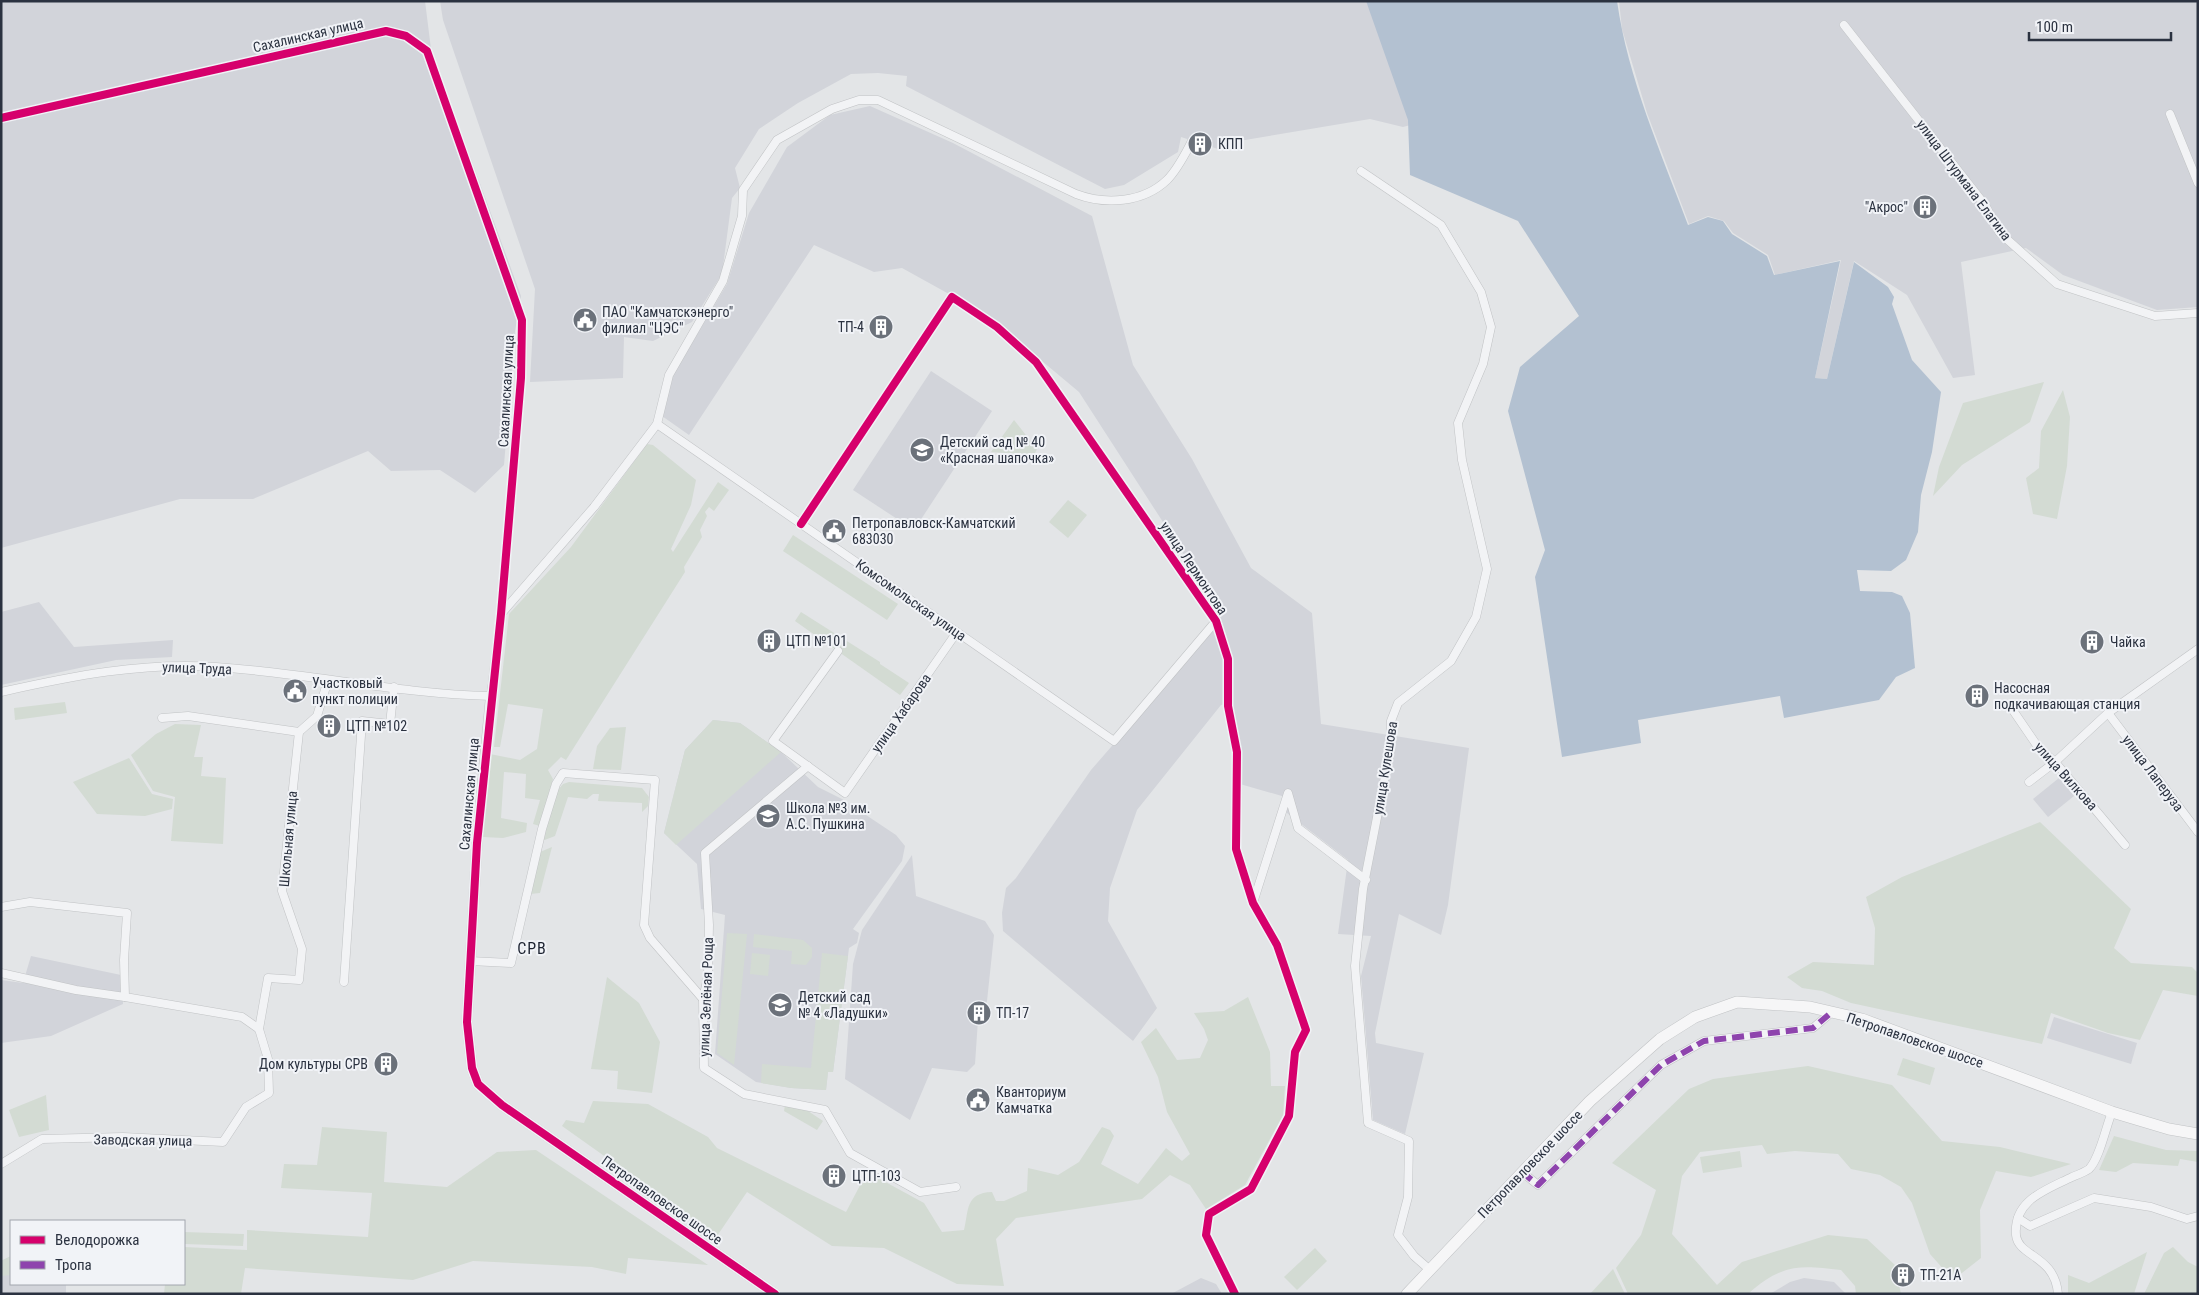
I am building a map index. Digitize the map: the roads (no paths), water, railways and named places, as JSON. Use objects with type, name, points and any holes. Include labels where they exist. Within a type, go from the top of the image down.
[{"type":"main road","name":"Петропавловское шоссе","points":[[1407,1294],[1590,1101],[1660,1039],[1695,1017],[1737,1002],[1810,1007],[1862,1019],[2112,1112],[2169,1129],[2198,1134]]},
{"type":"street","name":"улица Штурмана Елагина","points":[[1844,25],[1985,205],[2000,233],[2056,284],[2155,316],[2198,313]]},
{"type":"street","name":"Сахалинская улица","points":[[1,118],[386,31],[406,36],[426,51],[522,320],[521,378],[501,614],[477,843],[467,1022],[472,1068],[478,1084],[502,1106],[534,1128]]},
{"type":"street","points":[[501,614],[594,507],[657,424],[669,375],[723,281],[742,216],[743,190],[778,140],[800,125],[832,109],[859,100],[878,100],[1076,194],[1092,200],[1119,201],[1145,193],[1166,181],[1176,169],[1192,141]]},
{"type":"street","points":[[2170,114],[2198,183]]},
{"type":"street","name":"улица Кулешова","points":[[1361,171],[1441,225],[1481,292],[1491,327],[1483,364],[1458,423],[1462,460],[1486,568],[1476,617],[1451,661],[1398,703],[1391,721],[1390,751],[1366,880],[1355,966],[1368,1123],[1410,1141],[1408,1197],[1398,1236],[1414,1256],[1430,1270]]},
{"type":"street","name":"улица Лермонтова","points":[[802,524],[952,297],[997,327],[1036,362],[1216,621],[1228,659],[1228,706],[1237,752],[1236,849],[1253,902],[1277,945],[1306,1030],[1295,1052],[1289,1116],[1251,1189],[1209,1214],[1206,1235],[1235,1294]]},
{"type":"street","name":"Комсомольская улица","points":[[657,424],[1114,741],[1216,621]]},
{"type":"street","name":"улица Хабарова","points":[[808,766],[845,793],[957,632]]},
{"type":"street","points":[[2029,782],[2055,762],[2108,713],[2198,649]]},
{"type":"street","points":[[808,766],[773,740],[838,651]]},
{"type":"street","name":"улица Труда","points":[[1,692],[83,674],[148,666],[215,667],[492,696]]},
{"type":"street","points":[[162,718],[188,716],[298,732],[317,716],[328,680]]},
{"type":"street","points":[[344,982],[362,721],[390,724],[394,687]]},
{"type":"street","name":"улица Вилкова","points":[[2010,706],[2038,746],[2055,762],[2124,845]]},
{"type":"street","name":"улица Лаперуза","points":[[2108,713],[2198,832]]},
{"type":"street","name":"Школьная улица","points":[[269,1093],[268,1059],[259,1029],[268,978],[299,980],[302,949],[282,891],[298,732]]},
{"type":"street","name":"улица Зелёная Роща","points":[[808,766],[705,853],[709,925],[708,976],[703,999],[704,1068],[744,1094],[825,1110],[850,1153],[920,1192],[956,1186]]},
{"type":"street","points":[[470,961],[511,963],[542,829],[556,784],[563,773],[655,780],[644,925],[650,938],[703,999]]},
{"type":"street","points":[[1253,902],[1288,793],[1298,828],[1366,880]]},
{"type":"street","points":[[1,907],[30,902],[127,913],[124,960],[125,997]]},
{"type":"street","points":[[1,973],[76,990],[242,1018],[259,1029]]},
{"type":"street","points":[[1522,1172],[1538,1185],[1661,1065],[1704,1041],[1814,1028],[1832,1012]]},
{"type":"street","name":"Заводская улица","points":[[1,1164],[42,1139],[123,1137],[223,1142],[246,1107],[269,1093]]},
{"type":"street","points":[[2058,1294],[2057,1280],[2049,1267],[2019,1245],[2016,1237],[2020,1210],[2033,1197],[2089,1169],[2112,1112]]},
{"type":"street","name":"Петропавловское шоссе","points":[[534,1128],[775,1294]]},
{"type":"street","points":[[2018,1218],[2030,1226],[2094,1198],[2151,1208],[2187,1219],[2198,1216]]},
{"type":"water","points":[[1366,1],[1617,1],[1622,30],[1637,87],[1688,225],[1708,217],[1723,221],[1732,234],[1767,256],[1774,275],[1840,261],[1815,378],[1827,379],[1854,262],[1888,287],[1894,297],[1892,304],[1912,360],[1941,392],[1932,452],[1921,495],[1918,532],[1906,560],[1891,571],[1857,570],[1860,591],[1892,592],[1902,596],[1910,613],[1915,668],[1896,677],[1879,700],[1784,718],[1780,696],[1638,720],[1641,743],[1562,757],[1535,577],[1545,550],[1508,411],[1520,367],[1579,316],[1518,221],[1410,175],[1408,120]]},
{"type":"place","name":"КПП","points":[[1200,144]]},
{"type":"place","name":"\"Акрос\"","points":[[1925,207]]},
{"type":"place","name":"ПАО \"Камчатскэнерго\" филиал \"ЦЭС\"","points":[[585,320]]},
{"type":"place","name":"ТП-4","points":[[881,327]]},
{"type":"place","name":"Детский сад № 40 «Красная шапочка»","points":[[922,450]]},
{"type":"place","name":"Петропавловск-Камчатский 683030","points":[[834,531]]},
{"type":"place","name":"ЦТП №101","points":[[769,641]]},
{"type":"place","name":"Чайка","points":[[2092,642]]},
{"type":"place","name":"Участковый пункт полиции","points":[[295,691]]},
{"type":"place","name":"Насосная подкачивающая станция","points":[[1977,696]]},
{"type":"place","name":"ЦТП №102","points":[[329,726]]},
{"type":"place","name":"Школа №3 им. А.С. Пушкина","points":[[768,816]]},
{"type":"place","name":"Детский сад № 4 «Ладушки»","points":[[780,1005]]},
{"type":"place","name":"ТП-17","points":[[979,1013]]},
{"type":"place","name":"Дом культуры СРВ","points":[[386,1064]]},
{"type":"place","name":"Кванториум Камчатка","points":[[978,1100]]},
{"type":"place","name":"ЦТП-103","points":[[834,1176]]},
{"type":"place","name":"ТП-21А","points":[[1903,1275]]},
{"type":"district","name":"СРВ","points":[[532,948]]}]
